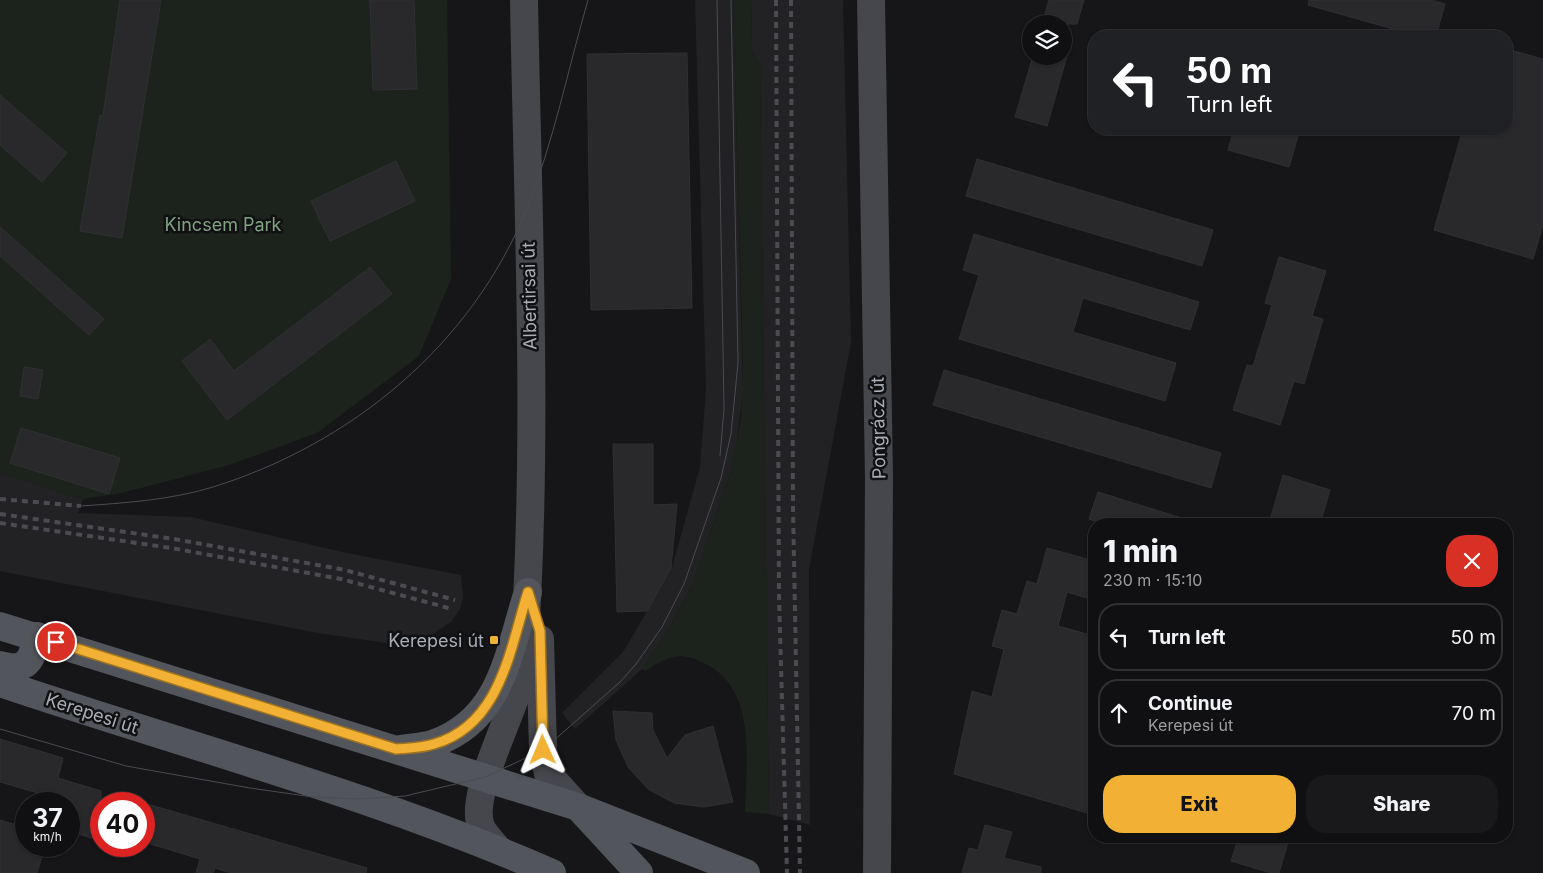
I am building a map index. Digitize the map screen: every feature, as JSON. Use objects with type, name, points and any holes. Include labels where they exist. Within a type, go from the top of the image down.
[{"type":"main road","points":[[396,749],[434,744],[461,731],[490,702],[507,668],[514,636],[528,592]]},
{"type":"main road","points":[[0,626],[485,777],[578,808],[746,873]]},
{"type":"main road","points":[[0,666],[18,668],[28,662],[34,652],[37,636]]},
{"type":"main road","name":"Kerepesi út","points":[[0,683],[360,799],[498,849],[551,873]]},
{"type":"main road","points":[[578,808],[639,873]]},
{"type":"main road","points":[[498,849],[517,873]]},
{"type":"street","name":"Albertirsai út","points":[[481,827],[480,804],[485,777],[522,674],[528,592],[531,389],[524,0]]},
{"type":"street","name":"Pongrácz út","points":[[870,867],[879,478],[871,0]]},
{"type":"street","name":"Albertirsai út","points":[[528,592],[540,631],[543,750],[548,774],[578,808]]},
{"type":"street","points":[[481,827],[498,849]]},
{"type":"street","points":[[481,827],[551,873]]},
{"type":"shaded area","points":[[695,0],[733,0],[743,391],[736,447],[730,475],[693,583],[670,627],[642,669],[575,729],[562,713],[623,652],[671,571],[700,467],[706,389]]},
{"type":"shaded area","points":[[752,0],[843,0],[851,342],[809,570],[810,825],[769,814],[760,64],[751,49]]},
{"type":"shaded area","points":[[0,473],[83,499],[78,513],[191,517],[347,553],[461,575],[463,597],[460,609],[451,622],[425,639],[386,643],[318,633],[0,571]]},
{"type":"green space","name":"Kincsem Park","points":[[0,0],[447,0],[451,279],[419,356],[317,433],[229,465],[122,493],[83,499],[0,473]]},
{"type":"green space","points":[[733,0],[752,0],[751,49],[760,64],[769,814],[745,812],[747,750],[745,728],[741,708],[733,690],[721,675],[704,663],[680,656],[660,662],[645,671],[642,669],[670,627],[693,583],[730,475],[741,419],[743,364]]},
{"type":"building","points":[[120,0],[161,0],[122,238],[80,231],[100,115],[103,116]]},
{"type":"building","points":[[370,0],[414,0],[417,89],[373,90]]},
{"type":"building","points":[[1049,0],[1084,0],[1077,24],[1072,24],[1072,15],[1045,15]]},
{"type":"building","points":[[1309,0],[1431,0],[1445,4],[1438,30],[1397,30],[1308,5]]},
{"type":"building","points":[[1513,51],[1543,59],[1543,225],[1533,259],[1434,230],[1461,135],[1513,135]]},
{"type":"building","points":[[687,53],[692,308],[591,310],[587,54]]},
{"type":"building","points":[[1030,65],[1064,65],[1047,126],[1015,117]]},
{"type":"building","points":[[0,95],[67,153],[42,182],[0,145]]},
{"type":"building","points":[[1232,135],[1298,135],[1289,167],[1228,150]]},
{"type":"building","points":[[977,159],[1213,230],[1202,266],[966,196]]},
{"type":"building","points":[[396,161],[415,201],[330,241],[311,201]]},
{"type":"building","points":[[0,227],[104,319],[89,335],[0,256]]},
{"type":"building","points":[[974,234],[1199,302],[1190,330],[1083,298],[1073,332],[1176,363],[1165,401],[959,339],[979,275],[963,270]]},
{"type":"building","points":[[1279,257],[1326,271],[1312,316],[1323,319],[1304,384],[1294,381],[1280,425],[1233,410],[1247,365],[1253,366],[1272,305],[1265,303]]},
{"type":"building","points":[[370,267],[392,294],[227,420],[182,361],[210,339],[234,371]]},
{"type":"building","points":[[24,367],[43,370],[38,399],[20,396]]},
{"type":"building","points":[[944,370],[1221,453],[1211,488],[933,405]]},
{"type":"building","points":[[21,428],[120,458],[109,494],[10,463]]},
{"type":"building","points":[[613,444],[653,444],[653,505],[677,504],[671,569],[647,611],[617,612]]},
{"type":"building","points":[[1283,475],[1330,490],[1322,518],[1271,518]]},
{"type":"building","points":[[1098,492],[1182,518],[1089,518]]},
{"type":"building","points":[[1047,548],[1088,559],[1088,598],[1067,592],[1058,626],[1088,634],[1088,813],[954,774],[972,691],[992,697],[1004,649],[992,646],[1002,610],[1017,614],[1027,581],[1037,584]]},
{"type":"building","points":[[613,711],[652,713],[653,730],[667,758],[685,735],[713,726],[733,802],[704,807],[674,803],[648,789],[628,767],[616,740]]},
{"type":"building","points":[[0,739],[63,758],[58,778],[101,791],[90,792],[90,838],[80,834],[80,792],[34,792],[0,782]]},
{"type":"building","points":[[155,806],[367,868],[366,873],[231,873],[215,868],[213,873],[196,873],[200,859],[155,845]]},
{"type":"building","points":[[0,820],[15,825],[15,857],[42,857],[37,873],[0,873]]},
{"type":"building","points":[[985,825],[1012,832],[1004,858],[1041,867],[1041,873],[962,873],[969,848],[978,850]]},
{"type":"building","points":[[1237,843],[1288,843],[1279,873],[1271,873],[1231,861]]},
{"type":"tram line","points":[[81,506],[181,495],[213,487],[264,468],[313,445],[358,416],[401,383],[440,345],[474,303],[503,258],[527,208],[553,131],[588,0]]},
{"type":"tram line","points":[[717,0],[724,409],[720,456]]},
{"type":"tram line","points":[[0,729],[126,766],[250,788],[313,797],[360,799],[405,796],[485,777],[543,750],[620,682],[636,664],[662,627],[684,584],[721,478],[731,434],[738,363],[731,0]]},
{"type":"railway","points":[[776,0],[779,597],[787,873]]},
{"type":"railway","points":[[791,0],[793,507],[800,873]]},
{"type":"railway","points":[[0,499],[81,506]]},
{"type":"railway","points":[[0,514],[174,539],[345,570],[455,600]]},
{"type":"railway","points":[[0,523],[171,548],[341,579],[452,609]]},
{"type":"place","name":"Kerepesi út","points":[[494,640]]},
{"type":"route","points":[[56,642],[396,749],[434,744],[461,731],[490,702],[507,668],[514,636],[528,592],[540,631],[543,750]]}]
